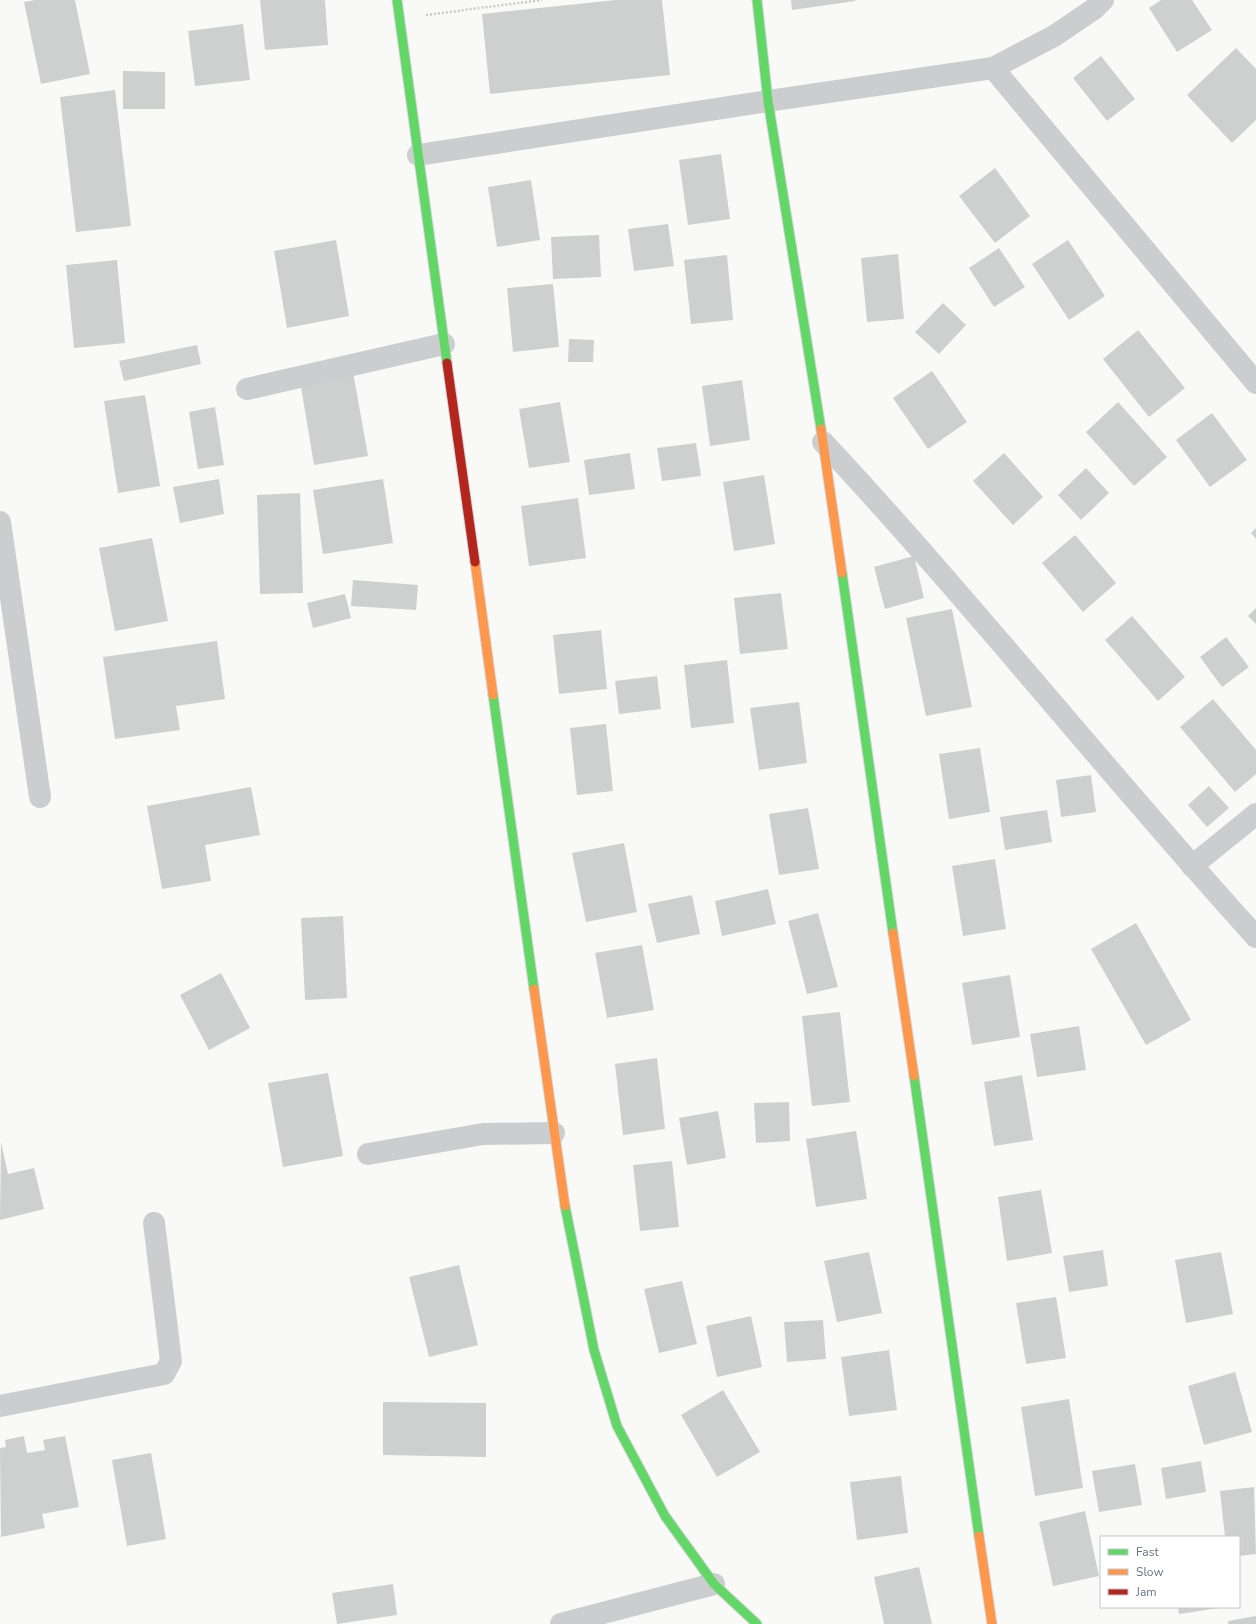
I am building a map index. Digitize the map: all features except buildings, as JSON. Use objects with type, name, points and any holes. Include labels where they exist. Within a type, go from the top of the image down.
[{"type":"street","points":[[397,0],[564,1203],[594,1350],[617,1426],[665,1516],[714,1584],[757,1624]]},
{"type":"street","points":[[757,0],[768,101],[823,442],[992,1624]]},
{"type":"street","points":[[418,155],[993,68],[1054,36],[1094,9],[1103,0]]},
{"type":"street","points":[[993,68],[1256,383]]},
{"type":"street","points":[[248,390],[444,344]]},
{"type":"street","points":[[823,442],[891,515],[1192,866],[1256,937]]},
{"type":"street","points":[[0,522],[40,797]]},
{"type":"street","points":[[1192,866],[1256,814]]},
{"type":"street","points":[[368,1154],[483,1134],[554,1133]]},
{"type":"street","points":[[0,1406],[164,1374],[171,1361],[154,1223]]},
{"type":"street","points":[[560,1624],[714,1584]]},
{"type":"path","points":[[400,18],[542,0]]},
{"type":"traffic: fast","points":[[397,0],[447,363]]},
{"type":"traffic: fast","points":[[757,0],[768,101],[821,429]]},
{"type":"traffic: fast","points":[[842,573],[893,933]]},
{"type":"traffic: fast","points":[[493,695],[534,989]]},
{"type":"traffic: fast","points":[[914,1076],[979,1536]]},
{"type":"traffic: fast","points":[[565,1206],[594,1350],[617,1426],[665,1516],[714,1584],[757,1624]]},
{"type":"traffic: slow","points":[[821,429],[842,573]]},
{"type":"traffic: slow","points":[[475,562],[493,695]]},
{"type":"traffic: slow","points":[[893,933],[914,1076]]},
{"type":"traffic: slow","points":[[534,989],[565,1206]]},
{"type":"traffic: slow","points":[[979,1536],[992,1624]]},
{"type":"traffic: jam","points":[[447,363],[475,562]]}]
